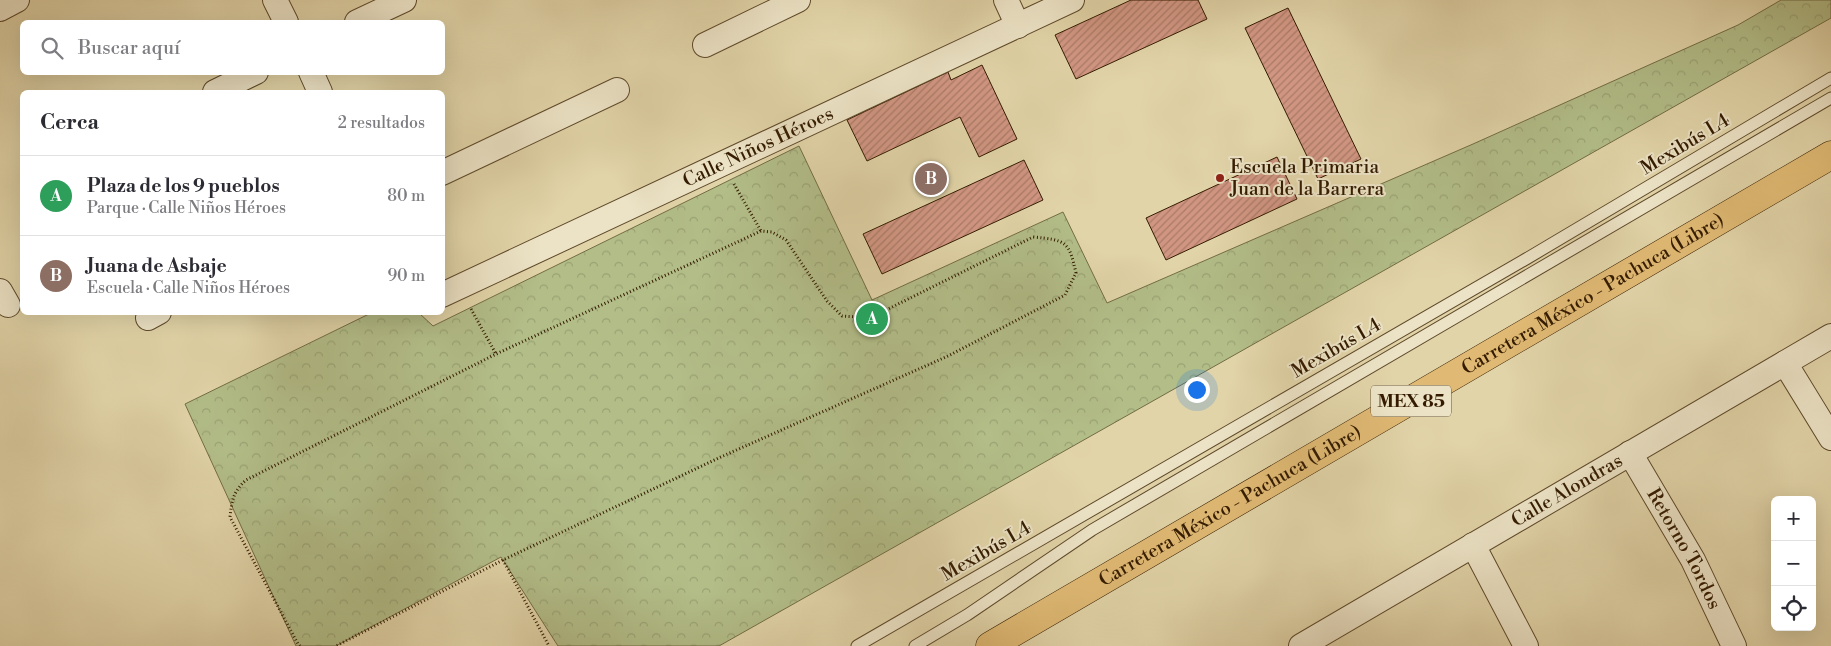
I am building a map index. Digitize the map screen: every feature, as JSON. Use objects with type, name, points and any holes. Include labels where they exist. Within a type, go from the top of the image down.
[{"type":"main road","name":"Carretera México - Pachuca (Libre)","points":[[990,646],[1831,155]]},
{"type":"street","points":[[0,9],[17,0]]},
{"type":"street","points":[[275,0],[285,20]]},
{"type":"street","points":[[362,20],[404,0]]},
{"type":"street","points":[[705,44],[798,0]]},
{"type":"street","points":[[1006,0],[1018,26]]},
{"type":"street","name":"Calle Niños Héroes","points":[[451,291],[1072,0]]},
{"type":"street","points":[[219,90],[250,75]]},
{"type":"street","points":[[312,75],[319,90]]},
{"type":"street","points":[[445,172],[617,90]]},
{"type":"street","name":"Calle Alondras","points":[[1310,644],[1630,453],[1831,336]]},
{"type":"street","points":[[1785,362],[1831,438]]},
{"type":"street","name":"Retorno Tordos","points":[[1630,453],[1694,560],[1734,646]]},
{"type":"street","points":[[1473,546],[1526,646]]},
{"type":"lane","name":"Mexibús L4","points":[[857,646],[1517,264],[1831,78]]},
{"type":"lane","name":"Mexibús L4","points":[[915,646],[967,615],[1092,530],[1831,98]]},
{"type":"path","points":[[723,164],[761,231]]},
{"type":"path","points":[[300,646],[230,517],[232,498],[237,488],[246,480],[496,354],[761,231],[772,232],[786,240],[827,301],[842,316],[876,315],[1033,237],[1058,239],[1071,252],[1076,273],[1065,295],[948,356],[723,456],[502,560],[336,646]]},
{"type":"path","points":[[451,291],[496,354]]},
{"type":"path","points":[[502,560],[550,646]]},
{"type":"green space","points":[[1781,0],[1831,0],[1831,18],[719,646],[558,646],[501,557],[336,646],[296,646],[185,404],[367,315],[421,315],[433,326],[799,146],[872,300],[1063,212],[1107,303],[1473,144],[1738,25]]},
{"type":"building","points":[[1131,0],[1198,0],[1207,19],[1076,79],[1055,35]]},
{"type":"building","points":[[1288,8],[1361,159],[1318,179],[1245,28]]},
{"type":"building","points":[[982,65],[1017,139],[979,157],[960,117],[867,161],[847,120],[948,72],[951,80]]},
{"type":"building","points":[[1277,157],[1297,199],[1166,260],[1146,218]]},
{"type":"building","points":[[1024,160],[1043,200],[882,274],[863,234]]},
{"type":"place","name":"Escuela Primaria Juan de la Barrera","points":[[1220,178]]},
{"type":"place","name":"Juana de Asbaje","points":[[931,179]]},
{"type":"place","name":"Plaza de los 9 pueblos","points":[[872,319]]}]
